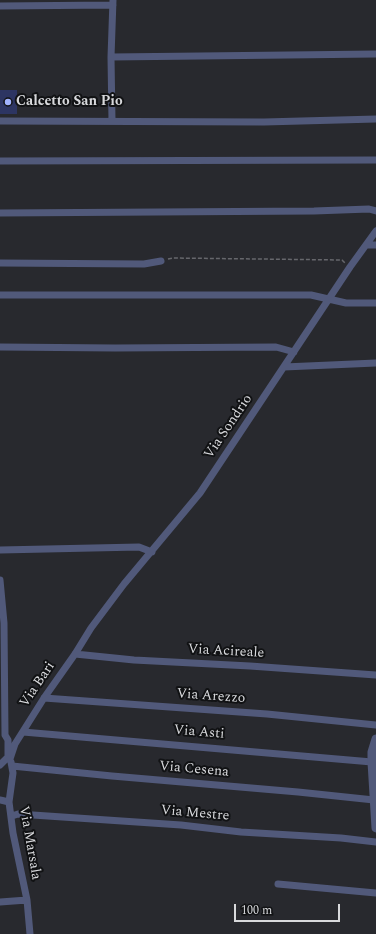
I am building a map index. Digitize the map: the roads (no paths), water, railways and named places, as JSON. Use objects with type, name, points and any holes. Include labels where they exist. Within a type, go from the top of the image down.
[{"type":"street","points":[[0,6],[113,2],[111,57],[112,121]]},
{"type":"street","points":[[111,57],[376,54]]},
{"type":"street","points":[[0,121],[264,122],[376,120]]},
{"type":"street","points":[[0,161],[376,160]]},
{"type":"street","points":[[0,213],[306,211],[369,209],[376,211]]},
{"type":"street","name":"Via Sondrio","points":[[91,628],[124,584],[200,493],[350,267],[376,231]]},
{"type":"street","points":[[366,245],[376,245]]},
{"type":"street","points":[[0,263],[144,264],[161,261]]},
{"type":"street","points":[[0,296],[311,295],[346,303],[376,303]]},
{"type":"street","points":[[0,347],[276,347],[294,352]]},
{"type":"street","points":[[284,367],[376,364]]},
{"type":"street","points":[[0,550],[139,547],[152,552]]},
{"type":"street","name":"Via Marsala","points":[[0,580],[4,623],[2,661],[2,737],[8,740],[13,774],[9,802],[13,833],[27,900],[30,934]]},
{"type":"street","name":"Via Bari","points":[[0,765],[10,761],[15,744],[91,628]]},
{"type":"street","name":"Via Acireale","points":[[75,654],[134,660],[376,675]]},
{"type":"street","name":"Via Arezzo","points":[[44,698],[267,714],[376,725]]},
{"type":"street","name":"Via Asti","points":[[23,732],[155,742],[372,762]]},
{"type":"street","points":[[376,739],[372,752],[376,828]]},
{"type":"street","name":"Via Cesena","points":[[10,761],[112,776],[374,800]]},
{"type":"street","points":[[0,800],[9,802]]},
{"type":"street","name":"Via Mestre","points":[[12,816],[18,814],[181,825],[241,832],[341,838],[376,842]]},
{"type":"street","points":[[278,884],[376,893]]},
{"type":"street","points":[[0,902],[27,900]]},
{"type":"place","name":"Calcetto San Pio","points":[[8,102]]}]
